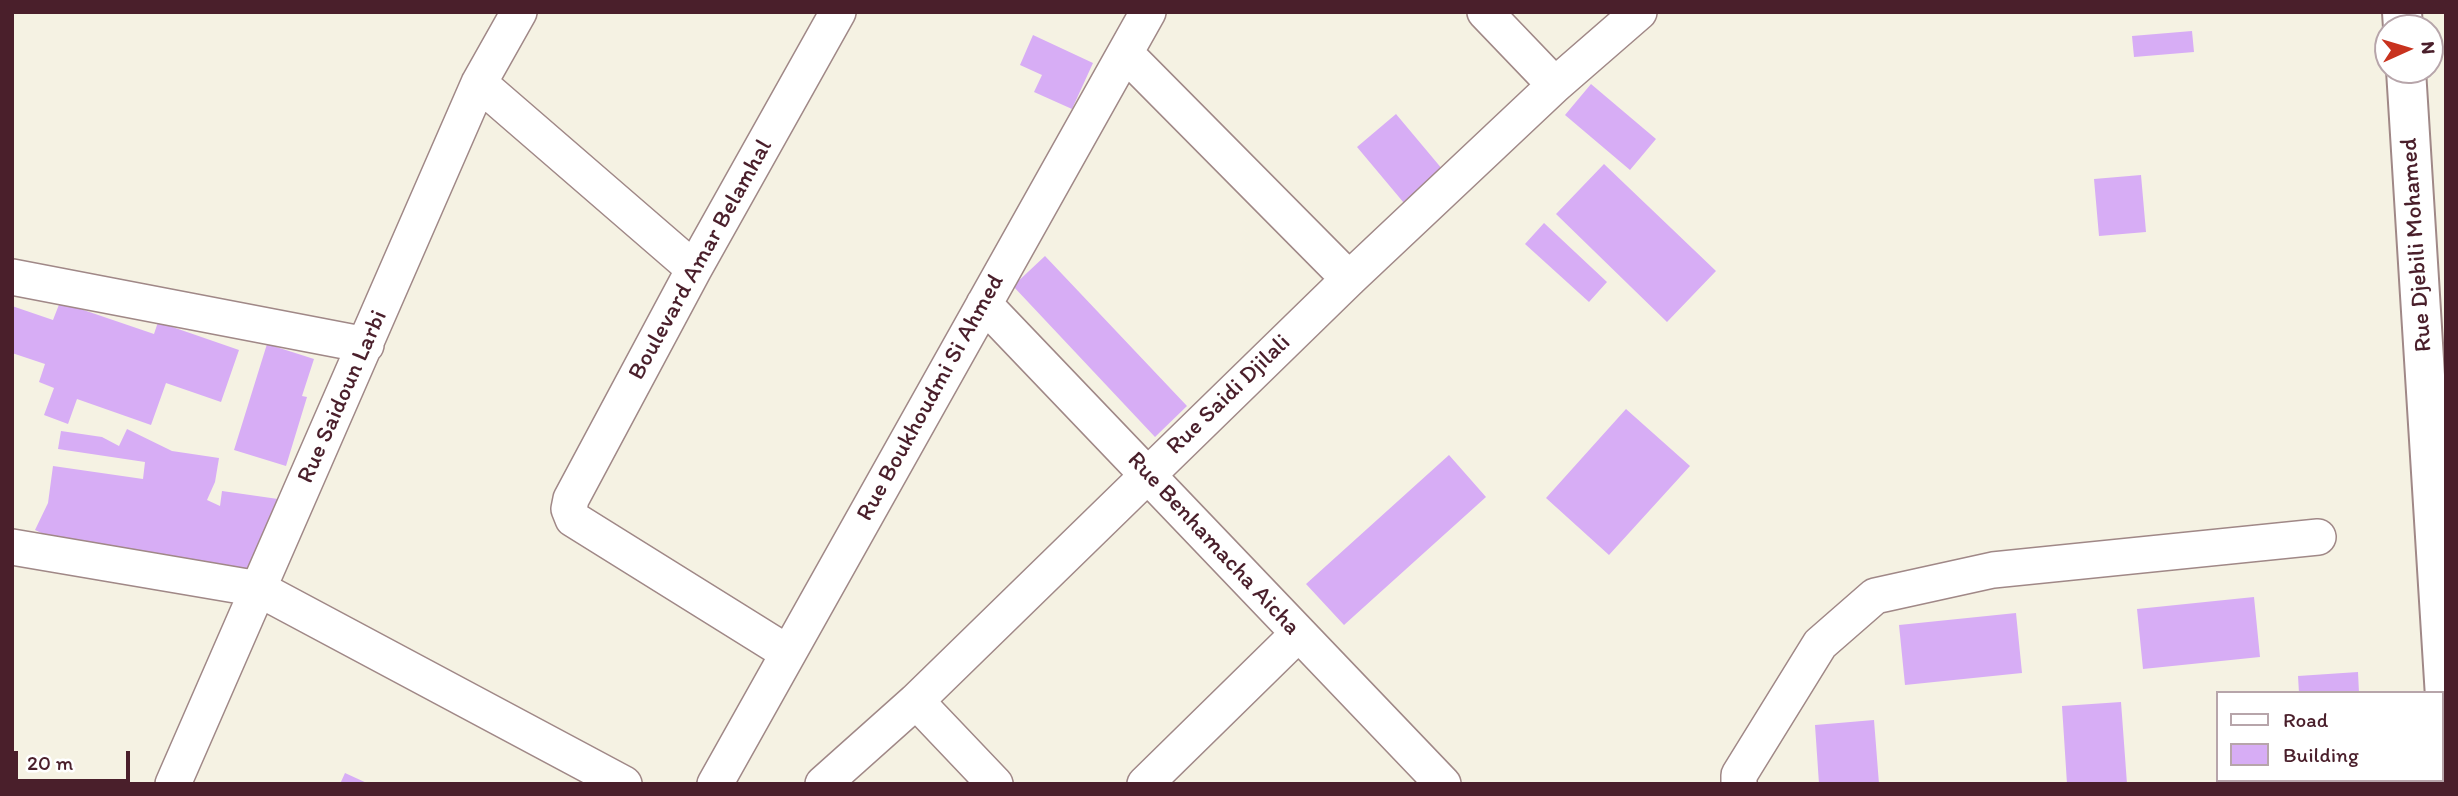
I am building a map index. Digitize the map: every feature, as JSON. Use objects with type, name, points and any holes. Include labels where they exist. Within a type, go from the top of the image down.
[{"type":"main road","name":"Rue Djebili Mohamed","points":[[2407,84],[2446,713]]},
{"type":"street","name":"Rue Saidoun Larbi","points":[[173,784],[480,83],[519,12]]},
{"type":"street","name":"Boulevard Amar Belamhal","points":[[788,653],[573,519],[569,509],[570,499],[694,269],[838,12]]},
{"type":"street","name":"Rue Boukhoudmi Si Ahmed","points":[[715,784],[1148,12]]},
{"type":"street","points":[[1485,12],[1555,85]]},
{"type":"street","name":"Rue Saidi Djilali","points":[[823,784],[916,701],[1349,279],[1555,85],[1639,12]]},
{"type":"street","points":[[1125,53],[1349,279]]},
{"type":"street","points":[[480,83],[694,269]]},
{"type":"street","points":[[12,277],[366,345]]},
{"type":"street","name":"Rue Benhamacha Aicha","points":[[984,304],[1443,784]]},
{"type":"street","points":[[1739,784],[1739,775],[1820,644],[1875,596],[1993,570],[2318,537]]},
{"type":"street","points":[[12,547],[260,589],[624,784]]},
{"type":"street","points":[[1145,784],[1298,634]]},
{"type":"street","points":[[916,701],[995,784]]},
{"type":"building","points":[[2192,31],[2194,52],[2134,57],[2132,36]]},
{"type":"building","points":[[1033,35],[1093,63],[1072,109],[1034,92],[1042,75],[1020,65]]},
{"type":"building","points":[[1591,84],[1656,139],[1630,170],[1565,115]]},
{"type":"building","points":[[1396,114],[1448,176],[1409,209],[1357,147]]},
{"type":"building","points":[[1604,164],[1716,271],[1667,322],[1556,214]]},
{"type":"building","points":[[2141,175],[2146,232],[2099,236],[2094,179]]},
{"type":"building","points":[[1544,223],[1607,282],[1589,302],[1525,244]]},
{"type":"building","points":[[1045,256],[1187,406],[1155,437],[1013,286]]},
{"type":"building","points":[[60,302],[154,334],[158,322],[239,350],[221,402],[166,383],[151,425],[77,399],[68,424],[44,415],[54,388],[39,382],[45,364],[12,353],[12,306],[53,320]]},
{"type":"building","points":[[267,344],[314,359],[302,396],[307,397],[286,466],[234,450]]},
{"type":"building","points":[[1626,409],[1690,466],[1609,555],[1546,498]]},
{"type":"building","points":[[127,429],[172,451],[219,458],[215,482],[207,500],[220,506],[222,491],[278,499],[276,514],[246,574],[54,539],[35,530],[48,503],[53,466],[143,479],[145,462],[58,449],[61,431],[102,437],[119,446]]},
{"type":"building","points":[[1449,455],[1486,497],[1344,625],[1306,584]]},
{"type":"building","points":[[2254,597],[2260,657],[2143,669],[2137,609]]},
{"type":"building","points":[[2016,613],[2022,673],[1905,685],[1899,625]]},
{"type":"building","points":[[2358,672],[2359,691],[2299,691],[2298,676]]},
{"type":"building","points":[[2121,702],[2127,784],[2067,784],[2062,706]]},
{"type":"building","points":[[1874,720],[1879,784],[1819,784],[1815,725]]},
{"type":"building","points":[[345,773],[369,784],[340,784]]},
{"type":"building","points":[[2306,782],[2366,782],[2366,784]]}]
